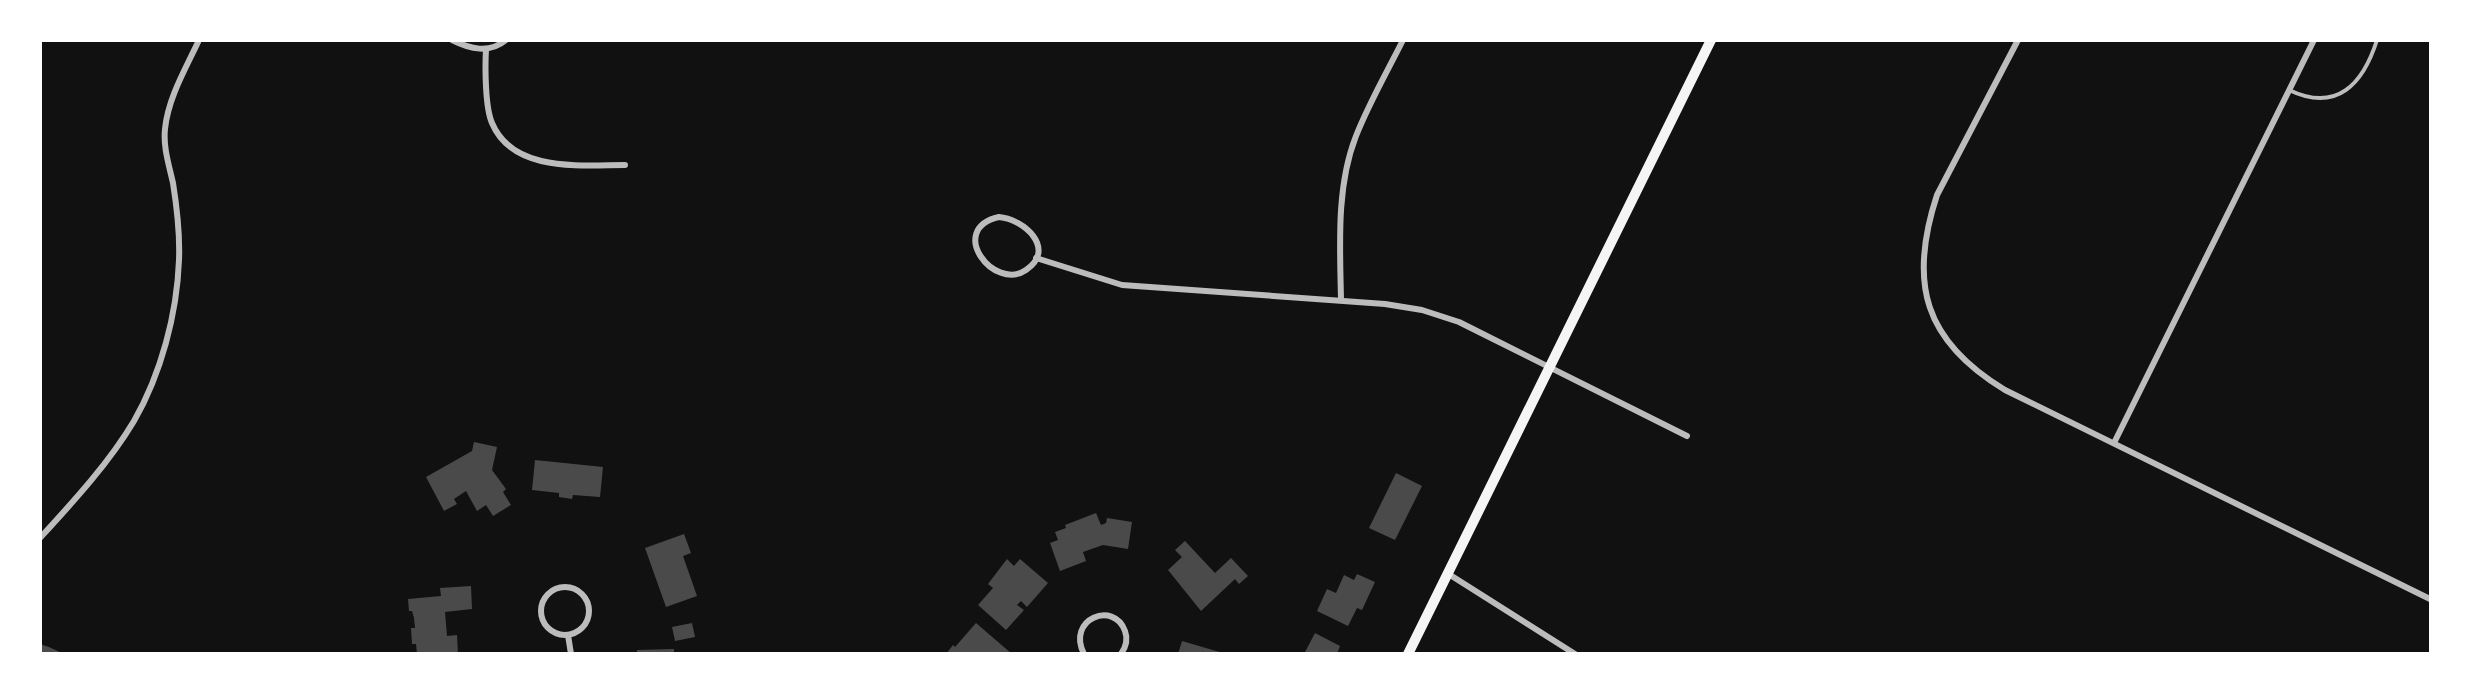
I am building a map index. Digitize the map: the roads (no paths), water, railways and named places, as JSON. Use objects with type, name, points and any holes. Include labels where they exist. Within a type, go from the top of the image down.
[{"type":"main road","points":[[1408,654],[1711,40]]},
{"type":"street","points":[[40,538],[112,452],[134,420],[151,385],[165,345],[174,302],[179,260],[178,219],[167,156],[165,129],[174,95],[199,40]]},
{"type":"street","points":[[452,40],[475,49],[486,50],[507,40]]},
{"type":"street","points":[[1341,300],[1340,217],[1347,169],[1356,137],[1403,40]]},
{"type":"street","points":[[2018,40],[1937,195],[1928,221],[1923,250],[1922,277],[1930,306],[1941,332],[1959,356],[1980,375],[2006,390],[2430,599]]},
{"type":"street","points":[[2114,443],[2314,40]]},
{"type":"street","points":[[486,50],[485,73],[492,123],[505,142],[525,155],[560,166],[625,165]]},
{"type":"street","points":[[1008,218],[1027,228],[1033,234],[1038,249],[1036,258],[1032,265],[1018,274],[1001,272],[983,261],[978,254],[975,246],[979,229],[991,219],[1008,218]]},
{"type":"street","points":[[1036,258],[1122,285],[1385,303],[1441,315],[1549,366],[1687,436]]},
{"type":"street","points":[[1447,573],[1575,654]]},
{"type":"street","points":[[564,587],[578,591],[588,604],[583,627],[568,635],[561,635],[547,627],[541,614],[545,599],[556,589],[564,587]]},
{"type":"street","points":[[1084,654],[1080,638],[1085,624],[1097,616],[1105,616],[1112,617],[1124,627],[1126,642],[1121,654]]},
{"type":"street","points":[[568,635],[571,654]]},
{"type":"lane","points":[[2289,90],[2304,97],[2322,99],[2339,95],[2359,80],[2371,59],[2377,40]]}]
